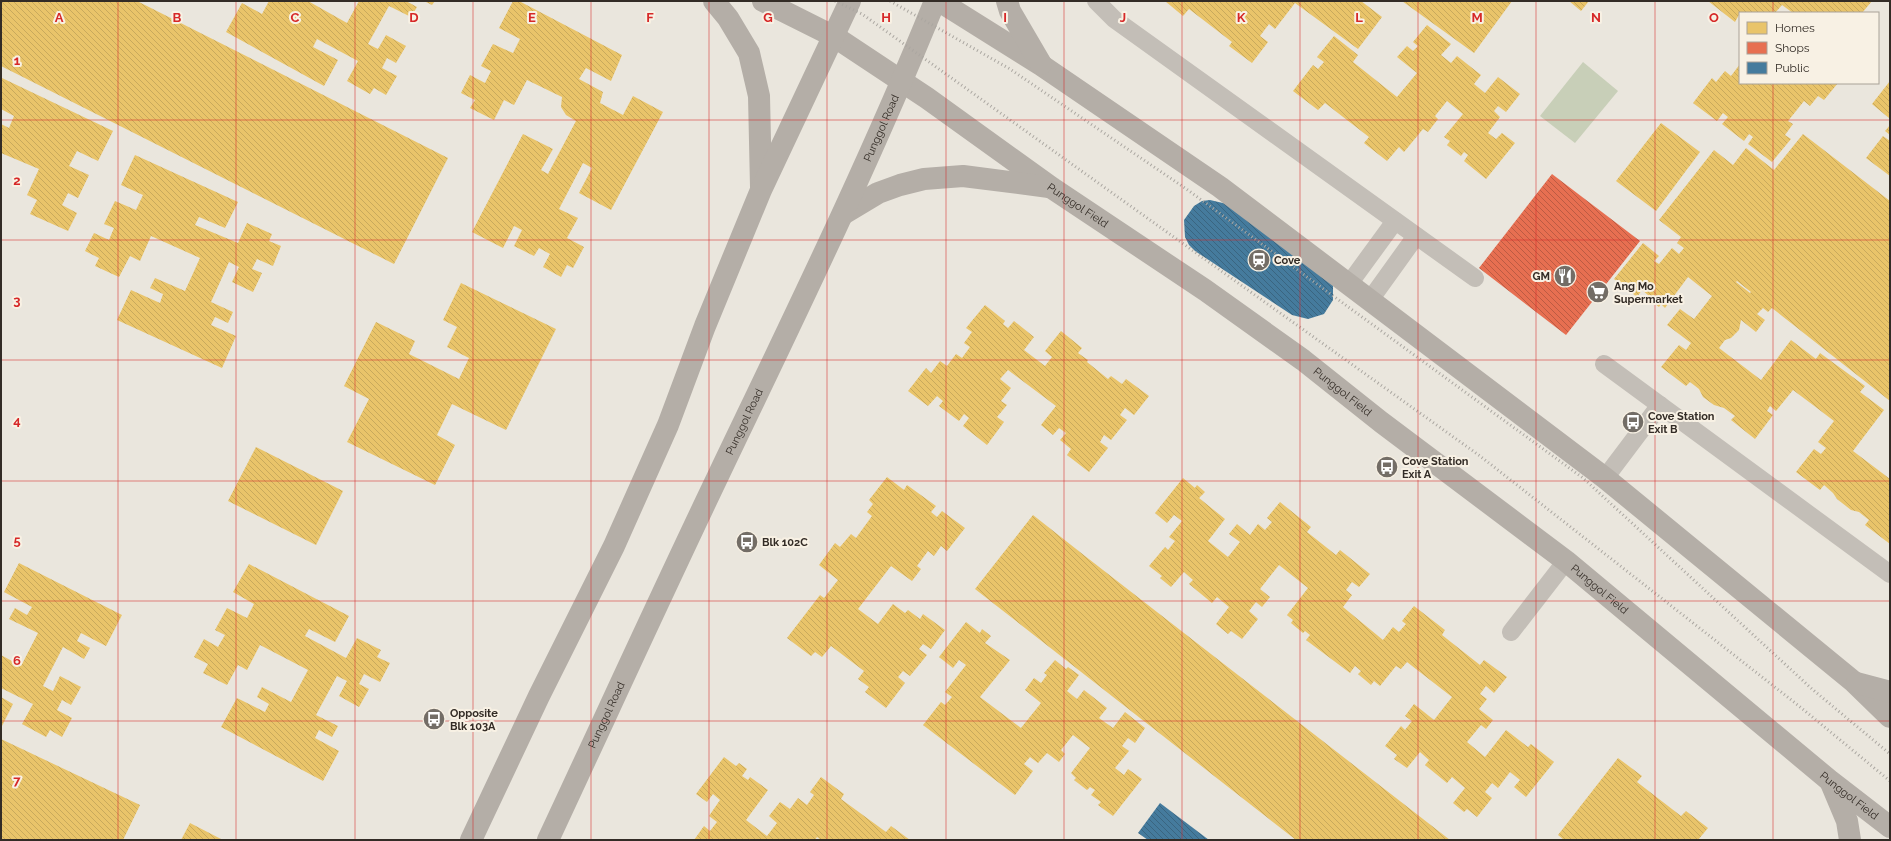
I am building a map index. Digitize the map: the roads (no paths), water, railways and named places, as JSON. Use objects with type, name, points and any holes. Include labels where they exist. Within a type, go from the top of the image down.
[{"type":"street","points":[[714,1],[728,18],[748,53],[758,96],[761,190]]},
{"type":"street","name":"Punggol Field","points":[[763,1],[835,37],[902,82],[1052,188],[1205,290],[1303,360],[1381,422],[1566,561],[1829,780],[1890,827]]},
{"type":"street","points":[[471,840],[539,696],[618,539],[668,425],[705,326],[761,190],[835,37],[850,1]]},
{"type":"street","name":"Punggol Road","points":[[548,840],[678,560],[843,214],[902,82],[936,1]]},
{"type":"street","points":[[939,1],[1041,65],[1220,187],[1605,478],[1854,682],[1890,717]]},
{"type":"street","points":[[1007,1],[1010,11],[1041,65]]},
{"type":"street","points":[[843,214],[878,193],[900,185],[924,179],[963,176],[1052,188]]},
{"type":"street","points":[[1854,682],[1890,692]]},
{"type":"street","points":[[1829,780],[1847,821],[1850,840]]},
{"type":"lane","points":[[1096,1],[1114,19],[1475,278]]},
{"type":"lane","points":[[1348,284],[1395,221]]},
{"type":"lane","points":[[1370,300],[1416,236]]},
{"type":"lane","points":[[1604,364],[1890,574]]},
{"type":"lane","points":[[1605,478],[1660,406]]},
{"type":"lane","points":[[1511,632],[1566,561]]},
{"type":"railway","points":[[835,1],[862,14],[1480,456],[1799,706],[1890,781]]},
{"type":"railway","points":[[890,1],[1010,69],[1185,188],[1583,478],[1812,689],[1890,754]]},
{"type":"place","name":"Cove","points":[[1259,260]]},
{"type":"place","name":"GM","points":[[1565,276]]},
{"type":"place","name":"Ang Mo Supermarket","points":[[1598,292]]},
{"type":"place","name":"Cove Station Exit B","points":[[1633,422]]},
{"type":"place","name":"Cove Station Exit A","points":[[1387,467]]},
{"type":"place","name":"Blk 102C","points":[[747,542]]},
{"type":"place","name":"Opposite Blk 103A","points":[[434,719]]}]
